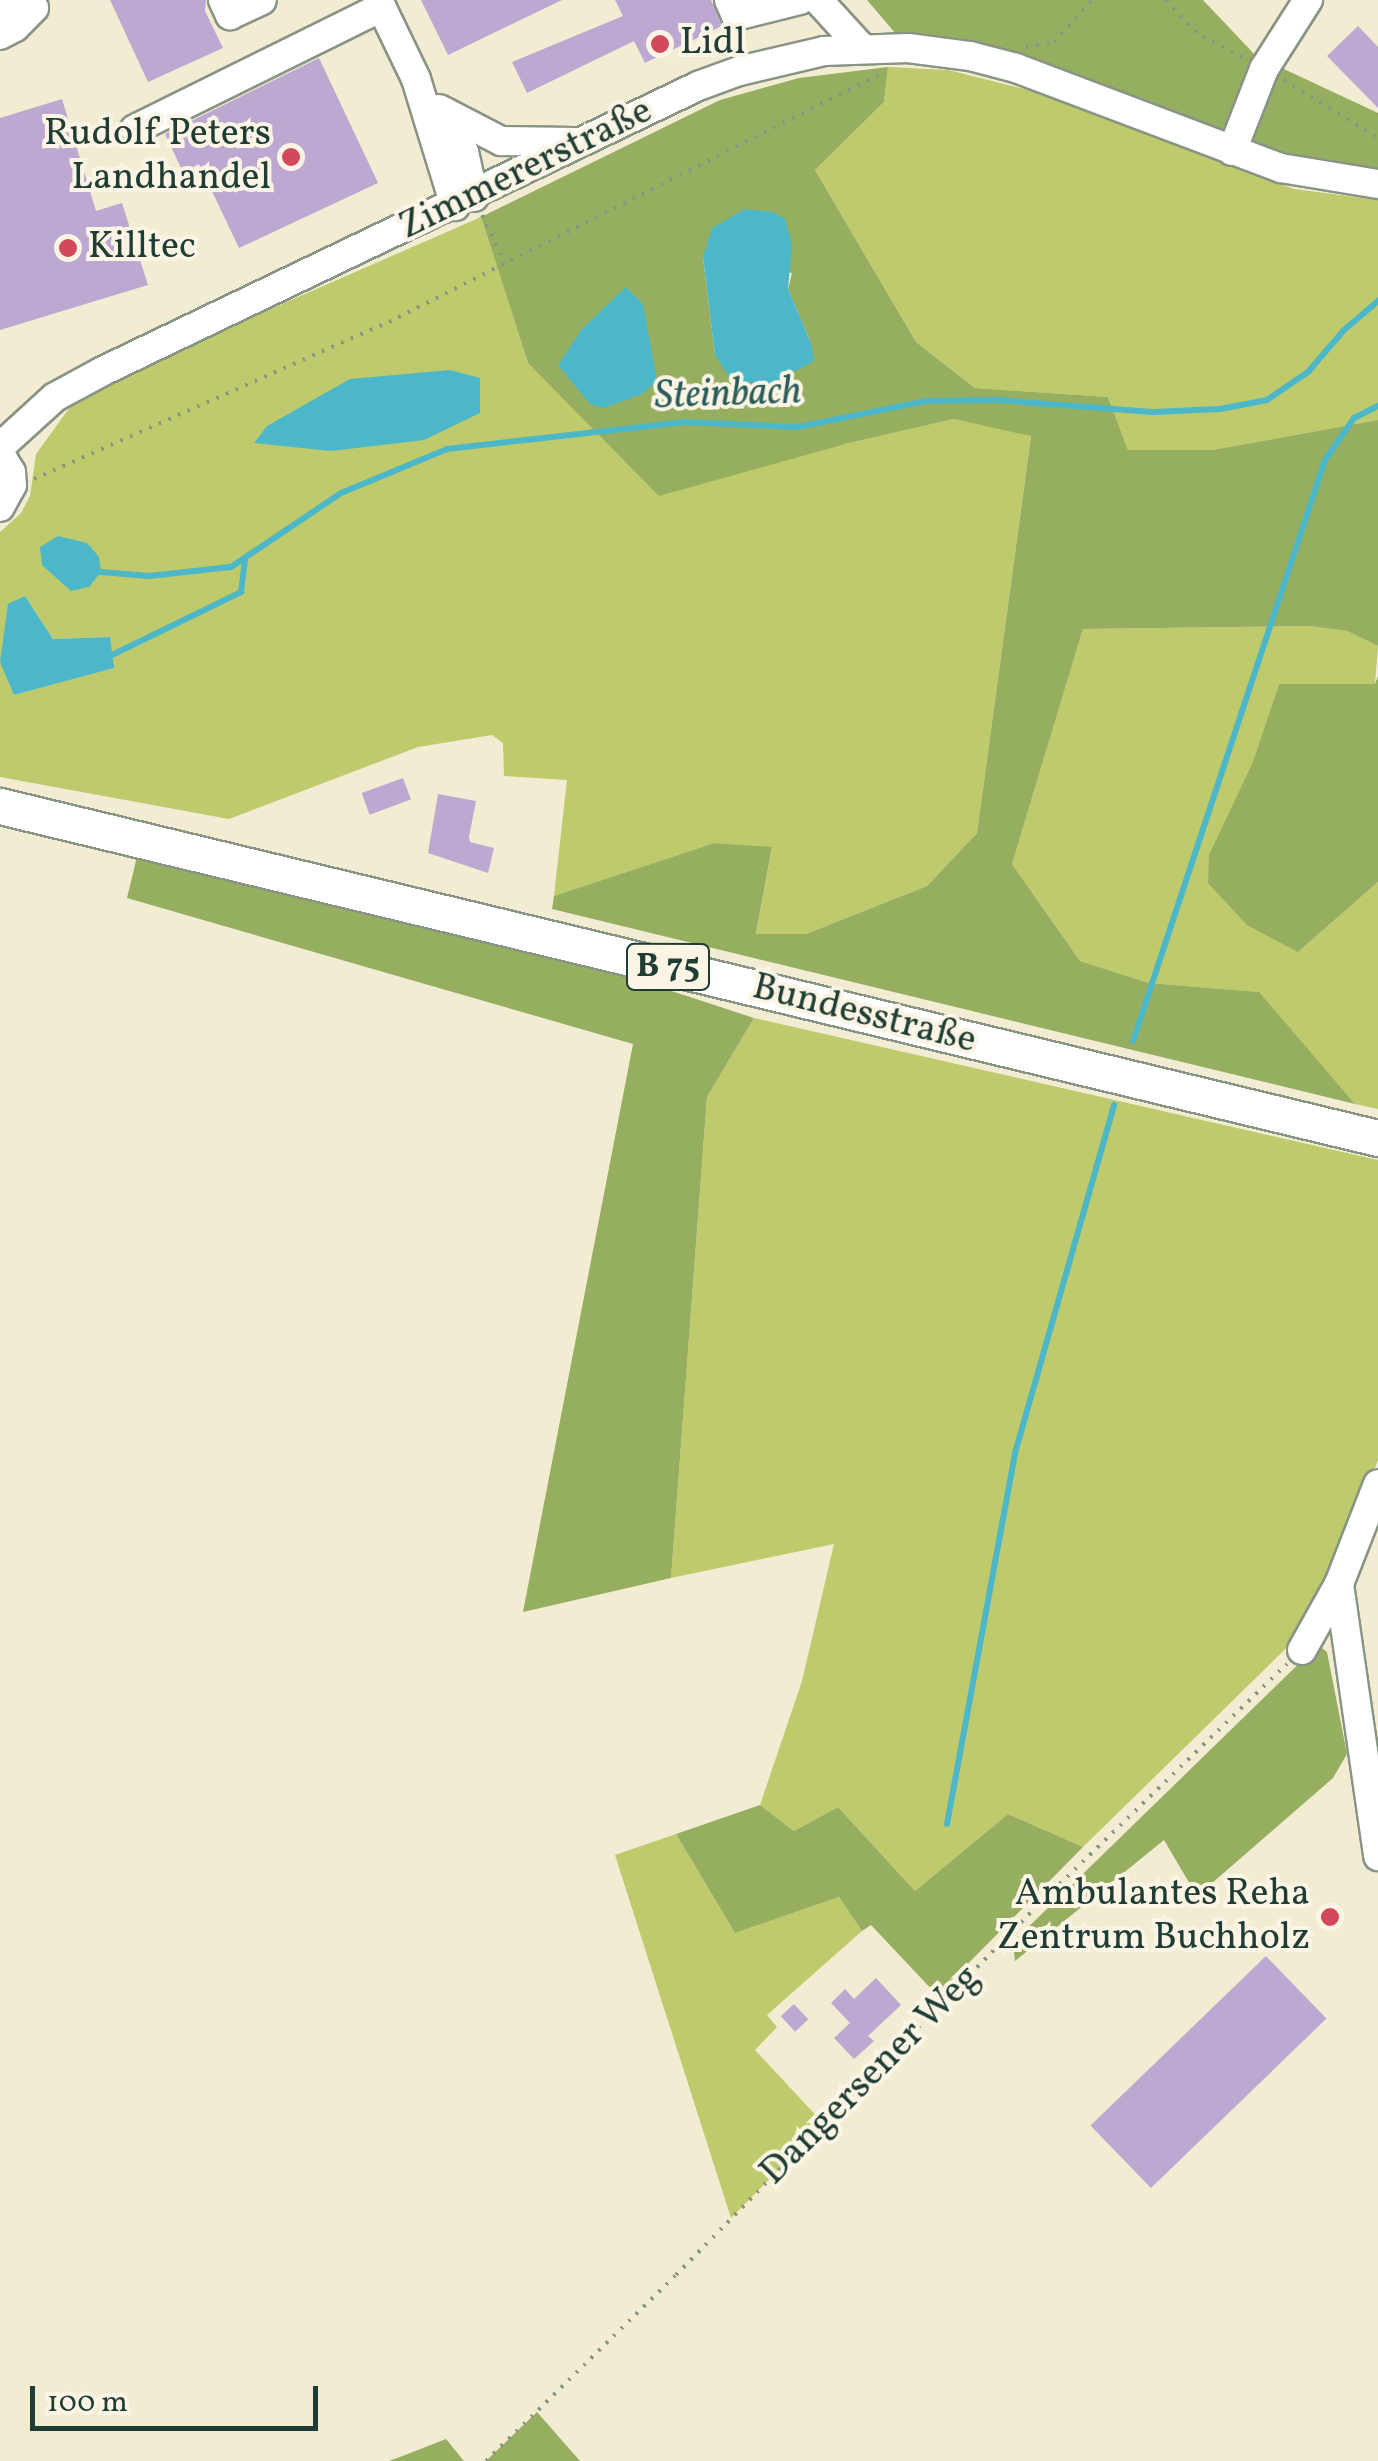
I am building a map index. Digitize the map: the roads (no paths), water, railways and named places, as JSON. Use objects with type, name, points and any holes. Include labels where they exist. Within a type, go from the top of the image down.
[{"type":"main road","name":"Bundesstraße","points":[[0,806],[1378,1138]]},
{"type":"street","points":[[223,0],[230,15],[262,0]]},
{"type":"street","points":[[729,0],[736,16],[800,0]]},
{"type":"street","points":[[818,0],[862,48]]},
{"type":"street","points":[[1232,151],[1264,69],[1308,0]]},
{"type":"street","points":[[135,129],[380,4],[416,79],[465,201]]},
{"type":"street","name":"Zimmererstraße","points":[[0,507],[12,485],[11,472],[0,451],[55,396],[668,100],[739,71],[824,51],[862,48],[970,56],[1016,68],[1232,151],[1323,178],[1378,184]]},
{"type":"street","points":[[416,79],[440,109],[464,152],[465,201]]},
{"type":"street","points":[[440,109],[501,141],[585,142]]},
{"type":"street","points":[[1294,1657],[1338,1584],[1378,1484]]},
{"type":"street","points":[[1338,1584],[1378,1856]]},
{"type":"water","points":[[745,209],[772,212],[785,219],[792,245],[788,289],[811,343],[814,361],[773,383],[733,383],[715,355],[703,257],[712,228]]},
{"type":"water","points":[[626,287],[643,304],[657,381],[642,394],[603,408],[590,404],[558,365],[582,329]]},
{"type":"water","points":[[450,370],[480,378],[480,413],[424,440],[331,451],[254,443],[267,426],[350,379]]},
{"type":"water","points":[[58,536],[87,543],[99,557],[101,572],[89,587],[71,591],[42,565],[40,547]]},
{"type":"water","points":[[25,596],[53,639],[110,637],[114,668],[14,695],[0,662],[8,604]]},
{"type":"waterway","name":"Steinbach","points":[[101,572],[149,576],[231,567],[341,493],[447,449],[684,422],[798,427],[926,401],[998,400],[1153,412],[1220,409],[1267,400],[1308,372],[1344,330],[1378,301]]},
{"type":"waterway","points":[[1133,1041],[1325,460],[1354,418],[1378,406]]},
{"type":"waterway","name":"Steinbach","points":[[112,655],[241,592],[245,559]]},
{"type":"waterway","points":[[947,1824],[1015,1453],[1114,1105]]},
{"type":"place","name":"Lidl","points":[[660,44]]},
{"type":"place","name":"Rudolf Peters Landhandel","points":[[291,157]]},
{"type":"place","name":"Killtec","points":[[68,248]]},
{"type":"place","name":"Ambulantes Reha Zentrum Buchholz","points":[[1330,1917]]}]
